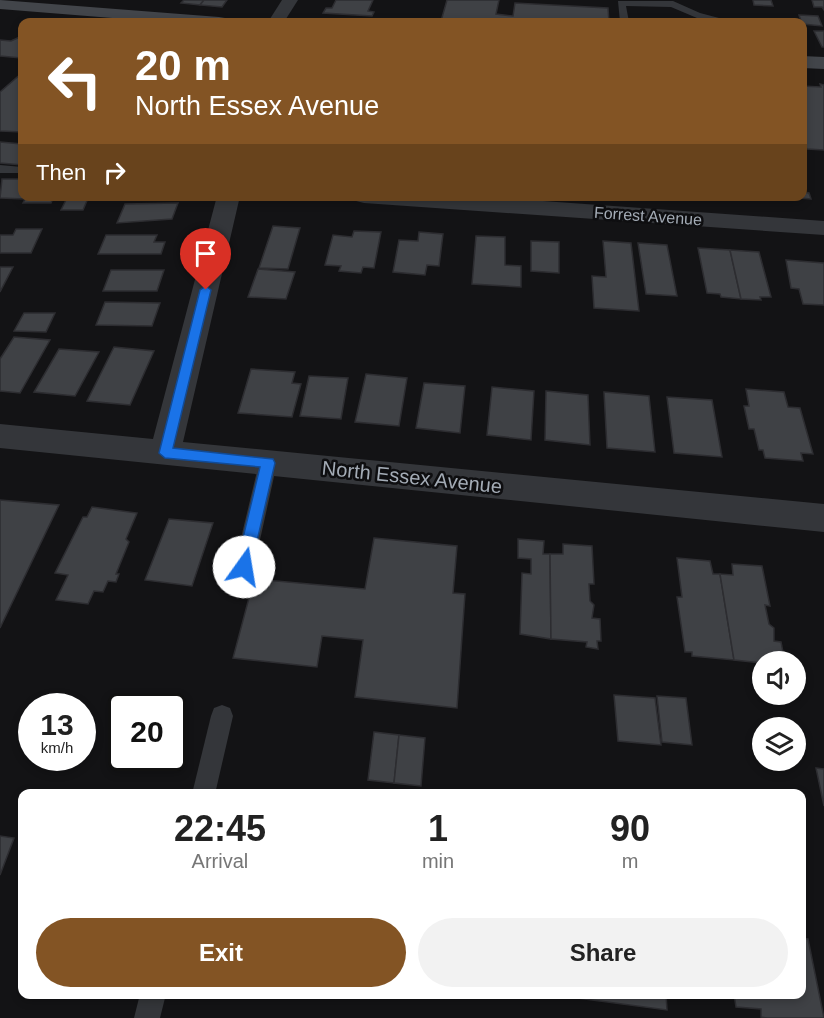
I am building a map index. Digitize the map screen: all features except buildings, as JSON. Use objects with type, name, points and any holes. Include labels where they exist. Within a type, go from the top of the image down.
[{"type":"street","points":[[279,18],[290,0]]},
{"type":"street","points":[[0,4],[170,18]]},
{"type":"street","points":[[807,62],[824,63]]},
{"type":"street","points":[[165,453],[228,201]]},
{"type":"street","name":"Forrest Avenue","points":[[436,201],[824,228]]},
{"type":"street","name":"North Essex Avenue","points":[[0,436],[824,518]]},
{"type":"lane","points":[[623,18],[619,1],[674,9],[711,18]]},
{"type":"lane","points":[[0,169],[18,170]]},
{"type":"lane","points":[[244,567],[268,463]]},
{"type":"lane","points":[[204,789],[222,716]]},
{"type":"lane","points":[[147,1018],[152,999]]},
{"type":"route","points":[[206,290],[165,453],[268,463],[244,567]]}]
